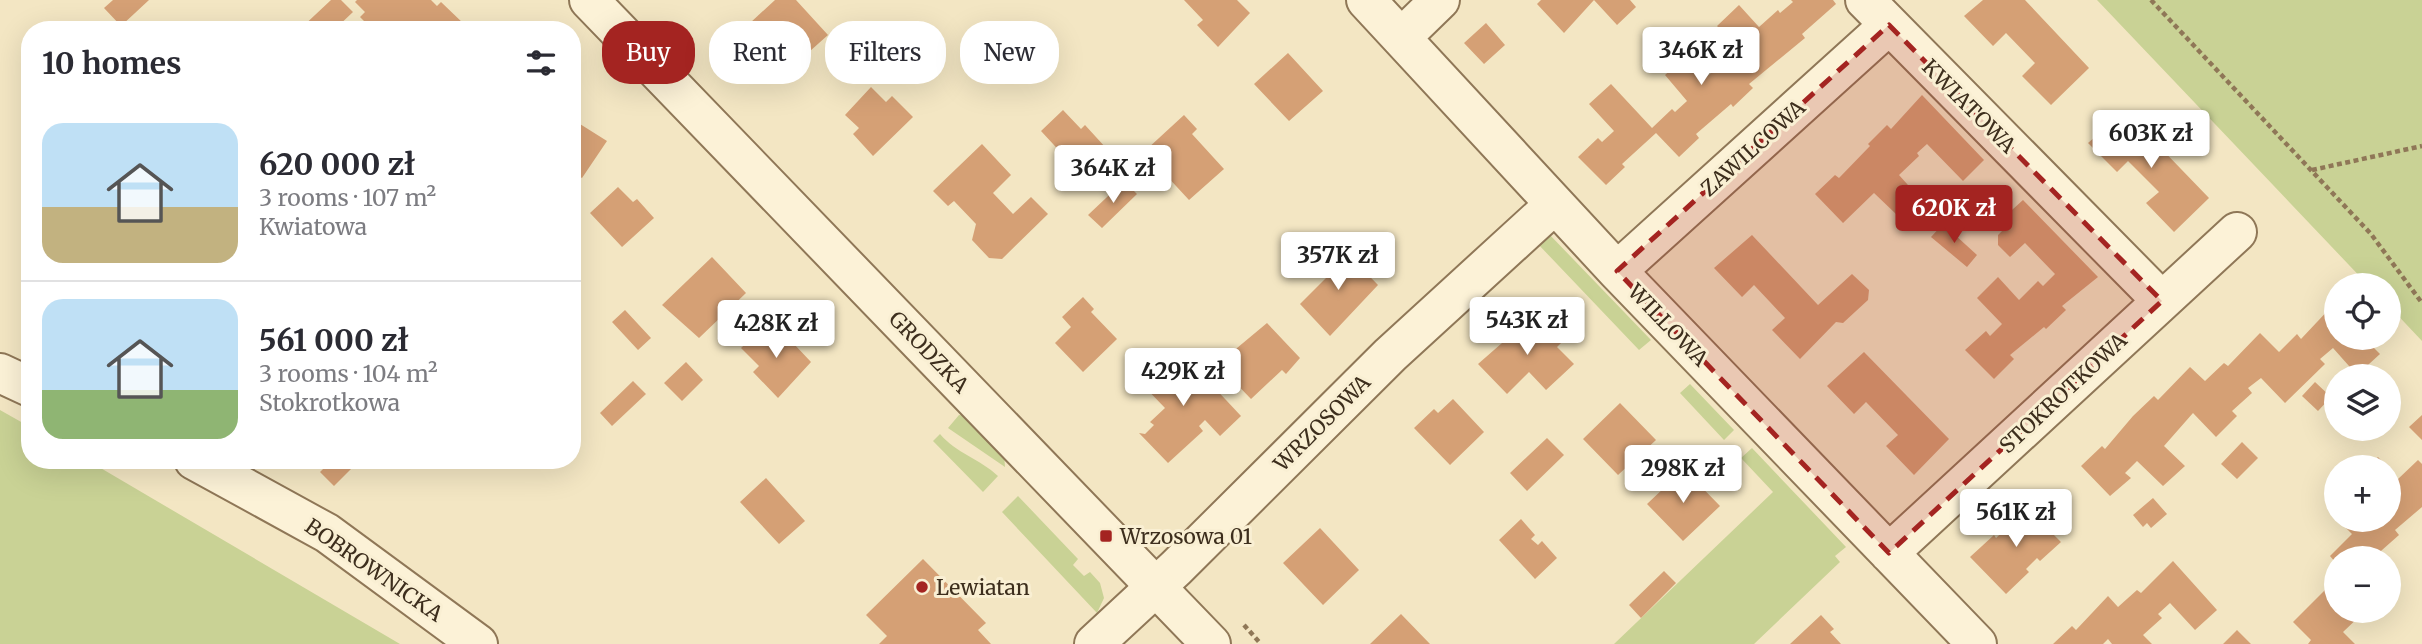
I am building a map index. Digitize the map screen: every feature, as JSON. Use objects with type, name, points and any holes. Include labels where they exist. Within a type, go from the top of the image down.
[{"type":"street","name":"GRODZKA","points":[[589,0],[1211,644]]},
{"type":"street","name":"WILLOWA","points":[[1366,0],[1617,271],[1977,644]]},
{"type":"street","points":[[1402,37],[1440,0]]},
{"type":"street","name":"ZAWILCOWA","points":[[1617,271],[1877,12]]},
{"type":"street","name":"KWIATOWA","points":[[1877,12],[2162,301]]},
{"type":"street","name":"WRZOSOWA","points":[[1094,644],[1156,587],[1390,355],[1555,205]]},
{"type":"street","name":"STOKROTKOWA","points":[[1889,553],[2237,232]]},
{"type":"street","points":[[0,373],[21,383]]},
{"type":"street","name":"BOBROWNICKA","points":[[210,469],[327,533],[478,644]]},
{"type":"path","points":[[2151,0],[2371,233],[2422,303]]},
{"type":"path","points":[[2312,170],[2422,146]]},
{"type":"highlighted area","points":[[1889,25],[2162,301],[1889,553],[1617,271]]},
{"type":"green space","points":[[2097,0],[2422,0],[2422,341],[2401,319],[2401,273],[2357,273]]},
{"type":"green space","points":[[1548,233],[1651,340],[1639,350],[1537,243]]},
{"type":"green space","points":[[1690,384],[1734,430],[1724,440],[1680,393]]},
{"type":"green space","points":[[0,410],[21,422],[21,469],[102,469],[400,644],[0,644]]},
{"type":"green space","points":[[959,415],[969,416],[1004,454],[1005,467],[948,428]]},
{"type":"green space","points":[[940,434],[946,441],[998,476],[983,492],[933,441]]},
{"type":"green space","points":[[1752,448],[1846,547],[1835,556],[1840,562],[1754,644],[1614,644],[1773,492],[1741,458]]},
{"type":"green space","points":[[1018,496],[1078,559],[1073,565],[1084,576],[1090,572],[1100,583],[1104,598],[1097,613],[1002,512]]},
{"type":"building","points":[[113,0],[149,0],[126,21],[116,21],[104,8]]},
{"type":"building","points":[[331,0],[341,0],[353,12],[344,21],[309,21]]},
{"type":"building","points":[[431,0],[437,6],[441,2],[461,21],[364,21],[360,17],[365,12],[355,2]]},
{"type":"building","points":[[775,0],[796,0],[825,32],[825,38],[811,50],[811,21],[752,21]]},
{"type":"building","points":[[1184,0],[1237,0],[1250,13],[1218,47],[1197,25],[1203,20]]},
{"type":"building","points":[[1541,0],[1594,0],[1564,33],[1537,4]]},
{"type":"building","points":[[1594,0],[1630,0],[1636,7],[1617,25]]},
{"type":"building","points":[[1791,0],[1833,0],[1836,4],[1802,34],[1805,38],[1749,84],[1753,88],[1733,107],[1731,104],[1696,134],[1699,138],[1679,157],[1656,133],[1622,164],[1625,167],[1606,185],[1578,157],[1598,138],[1602,142],[1614,131],[1589,104],[1611,84],[1652,128],[1672,109],[1675,112],[1687,101],[1665,75],[1686,56],[1706,77],[1740,50],[1717,26],[1739,5],[1759,27],[1778,10],[1780,13],[1793,2]]},
{"type":"building","points":[[1983,0],[2025,0],[2089,68],[2051,105],[2022,76],[2035,63],[2006,33],[1993,46],[1964,16]]},
{"type":"building","points":[[1486,23],[1505,45],[1484,64],[1464,43]]},
{"type":"building","points":[[1288,53],[1323,91],[1289,121],[1254,84]]},
{"type":"building","points":[[871,87],[886,102],[892,96],[913,117],[873,156],[853,134],[859,128],[845,115]]},
{"type":"building","points":[[1922,95],[1984,160],[1963,181],[1927,144],[1917,153],[1919,156],[1899,175],[1916,194],[1896,214],[1874,193],[1843,223],[1815,194],[1835,175],[1839,178],[1887,125],[1891,129]]},
{"type":"building","points":[[1063,110],[1081,129],[1085,125],[1117,160],[1090,184],[1041,131]]},
{"type":"building","points":[[2125,111],[2209,198],[2174,232],[2146,203],[2159,192],[2128,161],[2117,172],[2088,143]]},
{"type":"building","points":[[1184,115],[1197,129],[1192,134],[1224,169],[1189,200],[1164,173],[1154,183],[1134,161]]},
{"type":"building","points":[[581,125],[607,141],[581,177]]},
{"type":"building","points":[[982,144],[1011,175],[993,193],[1013,214],[1031,197],[1048,214],[1002,259],[989,258],[972,240],[976,224],[954,201],[948,206],[933,191]]},
{"type":"building","points":[[1124,181],[1137,194],[1102,228],[1088,215]]},
{"type":"building","points":[[618,187],[633,202],[637,199],[654,218],[622,247],[590,213]]},
{"type":"building","points":[[2023,200],[2098,277],[2062,306],[2066,310],[2046,329],[2044,327],[2010,355],[2014,359],[1994,379],[1965,350],[1986,331],[1990,336],[2002,324],[1977,298],[1998,277],[2019,300],[2038,281],[2043,286],[2055,274],[2025,243],[2010,257],[1998,245],[1998,235],[2007,226],[2002,219]]},
{"type":"building","points":[[1943,224],[1977,255],[1967,267],[1931,237]]},
{"type":"building","points":[[1752,235],[1818,305],[1852,274],[1869,290],[1868,300],[1843,323],[1836,322],[1800,359],[1772,330],[1785,318],[1754,285],[1742,297],[1714,268]]},
{"type":"building","points":[[1341,247],[1378,285],[1330,336],[1300,304],[1326,278],[1318,269]]},
{"type":"building","points":[[712,257],[746,293],[699,338],[662,305]]},
{"type":"building","points":[[1083,297],[1094,309],[1091,312],[1117,339],[1083,372],[1055,343],[1071,327],[1062,317]]},
{"type":"building","points":[[625,310],[651,338],[638,350],[612,322]]},
{"type":"building","points":[[1535,314],[1562,342],[1557,347],[1574,364],[1546,390],[1529,372],[1507,394],[1478,364]]},
{"type":"building","points":[[2324,315],[2324,350],[2331,350],[2320,359],[2325,364],[2285,403],[2261,378],[2248,388],[2252,393],[2232,411],[2237,416],[2216,437],[2193,413],[2164,446],[2185,466],[2163,486],[2137,461],[2125,473],[2131,478],[2110,496],[2081,466],[2102,446],[2105,449],[2133,416],[2154,396],[2158,400],[2190,367],[2205,381],[2224,363],[2228,366],[2260,333],[2279,352],[2297,334],[2301,339]]},
{"type":"building","points":[[1267,323],[1300,358],[1286,374],[1282,370],[1251,399],[1227,374],[1239,362],[1231,353]]},
{"type":"building","points":[[776,325],[811,362],[778,398],[753,372],[759,366],[741,348],[758,332],[763,337]]},
{"type":"building","points":[[2335,350],[2376,350],[2380,354],[2369,364],[2347,364]]},
{"type":"building","points":[[1169,351],[1205,389],[1211,384],[1241,416],[1220,436],[1205,420],[1199,426],[1203,431],[1168,463],[1139,433],[1145,434],[1154,425],[1150,422],[1165,408],[1138,380]]},
{"type":"building","points":[[1864,352],[1949,439],[1914,475],[1886,446],[1898,435],[1866,402],[1854,414],[1827,386]]},
{"type":"building","points":[[686,362],[703,380],[682,401],[664,383]]},
{"type":"building","points":[[633,381],[646,394],[612,426],[600,413]]},
{"type":"building","points":[[2315,382],[2324,390],[2324,405],[2318,411],[2302,396]]},
{"type":"building","points":[[1453,399],[1484,432],[1450,465],[1414,428],[1434,409],[1438,413]]},
{"type":"building","points":[[1620,403],[1656,440],[1618,475],[1583,439]]},
{"type":"building","points":[[2422,415],[2422,440],[2409,427]]},
{"type":"building","points":[[1547,438],[1564,455],[1527,491],[1510,473]]},
{"type":"building","points":[[2242,442],[2258,458],[2237,479],[2221,464]]},
{"type":"building","points":[[2418,460],[2422,464],[2422,507],[2401,525],[2401,476]]},
{"type":"building","points":[[323,469],[351,469],[334,486],[320,472]]},
{"type":"building","points":[[1684,469],[1720,506],[1683,541],[1647,504]]},
{"type":"building","points":[[766,478],[805,521],[779,544],[740,502]]},
{"type":"building","points":[[2153,498],[2167,514],[2151,528],[2147,523],[2143,527],[2133,515]]},
{"type":"building","points":[[2026,505],[2036,516],[2044,516],[2051,523],[2050,531],[2061,542],[2040,561],[2037,558],[2026,569],[2029,572],[2006,594],[1970,557],[1994,535],[1996,538],[2008,527],[2005,524]]},
{"type":"building","points":[[1521,519],[1535,535],[1531,539],[1538,545],[1542,541],[1557,558],[1535,579],[1499,540]]},
{"type":"building","points":[[1320,528],[1359,570],[1323,605],[1283,563]]},
{"type":"building","points":[[2350,532],[2397,532],[2399,535],[2387,546],[2340,546],[2352,534]]},
{"type":"building","name":"Lewiatan","points":[[923,559],[986,623],[978,630],[991,644],[879,644],[887,636],[866,615]]},
{"type":"building","points":[[2173,561],[2217,610],[2195,630],[2170,603],[2158,614],[2162,618],[2143,635],[2152,644],[2112,644],[2108,639],[2103,644],[2053,644],[2072,626],[2076,630],[2108,596],[2118,607],[2137,590],[2141,593]]},
{"type":"building","points":[[1664,571],[1676,583],[1641,618],[1629,605]]},
{"type":"building","points":[[2324,591],[2324,623],[2352,623],[2343,632],[2355,644],[2308,644],[2311,640],[2293,622]]},
{"type":"building","points":[[1401,614],[1430,644],[1370,644]]},
{"type":"building","points":[[1821,615],[1834,629],[1830,632],[1841,644],[1790,644]]},
{"type":"building","points":[[2237,630],[2251,644],[2223,644]]},
{"type":"place","name":"Wrzosowa 01","points":[[1106,536]]},
{"type":"place","name":"Lewiatan","points":[[922,587]]}]
